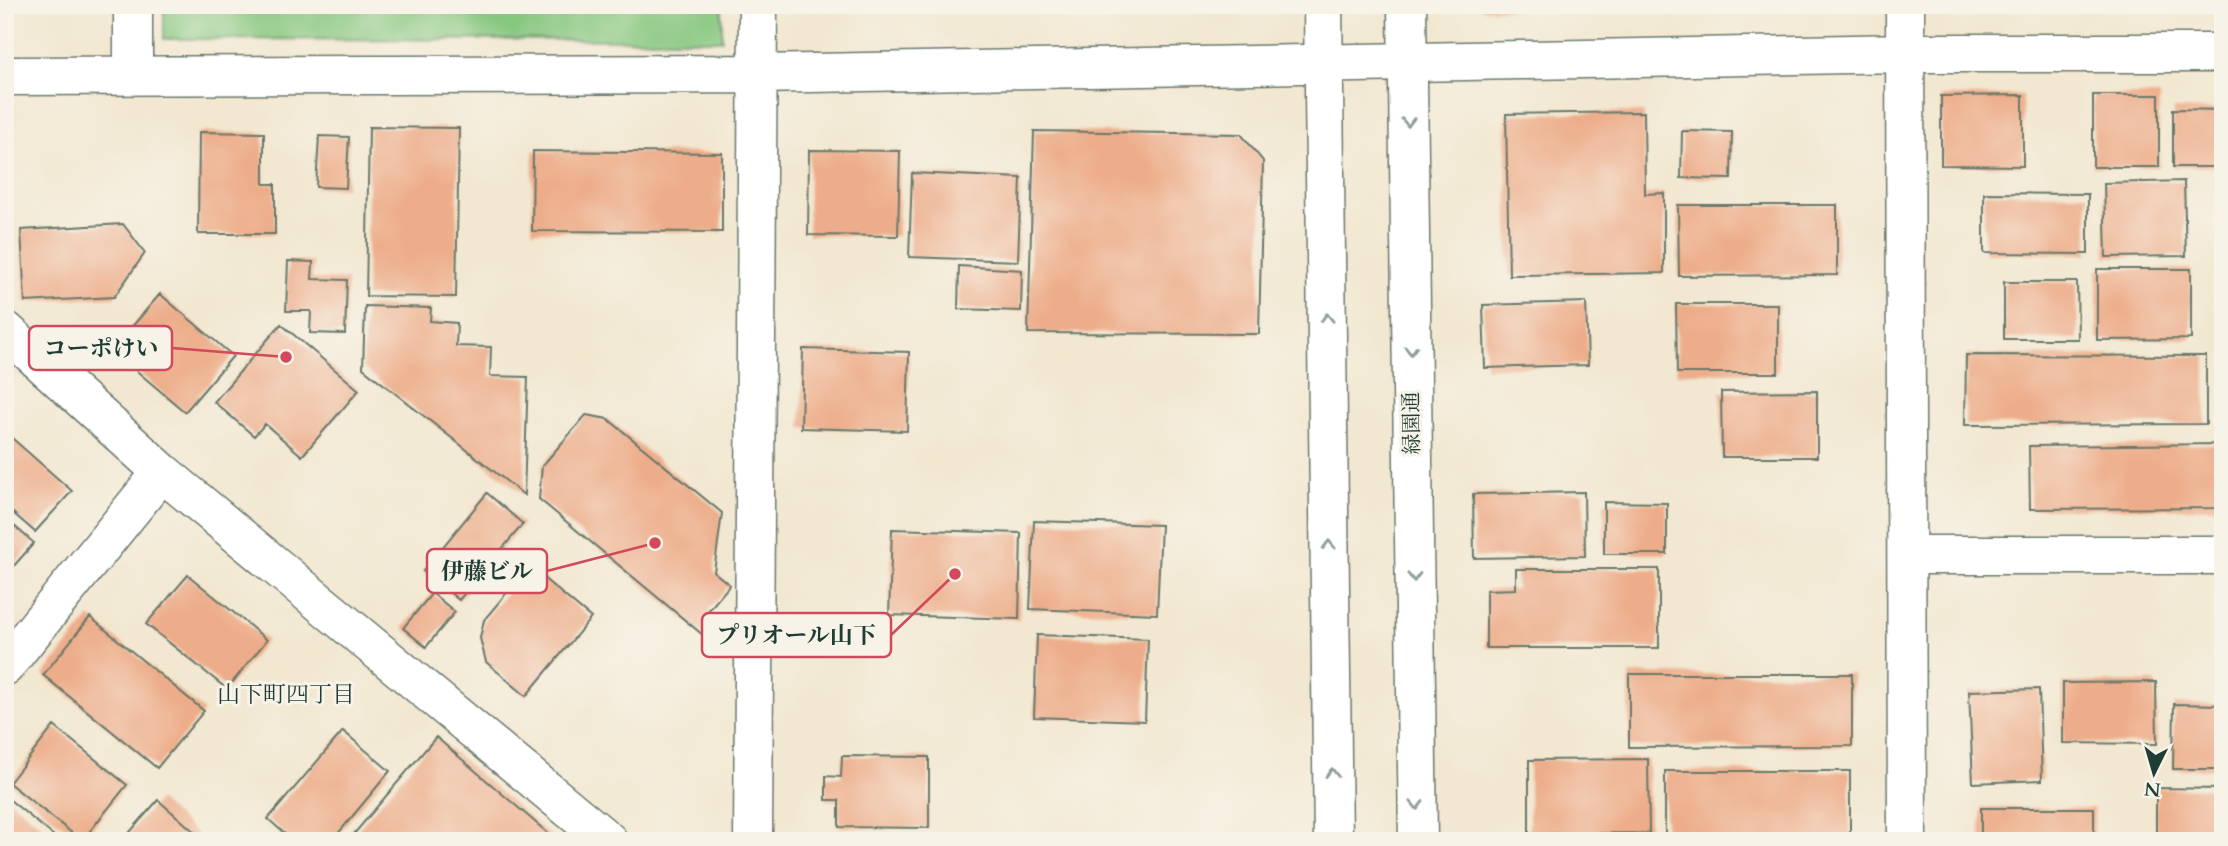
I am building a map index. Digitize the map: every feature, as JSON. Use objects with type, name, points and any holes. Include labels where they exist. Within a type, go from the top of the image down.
[{"type":"street","points":[[134,5],[134,75]]},
{"type":"street","points":[[753,841],[758,5]]},
{"type":"street","points":[[1323,5],[1333,841]]},
{"type":"street","name":"緑園通","points":[[1408,5],[1418,841]]},
{"type":"street","points":[[1905,5],[1907,841]]},
{"type":"street","points":[[5,76],[758,74],[1906,53],[2223,53]]},
{"type":"street","points":[[5,330],[162,472],[608,841]]},
{"type":"street","points":[[5,666],[162,472]]},
{"type":"street","points":[[1908,555],[2223,555]]},
{"type":"green space","points":[[164,5],[722,5],[722,40],[164,39]]},
{"type":"building","points":[[1482,5],[1585,5],[1585,9],[1482,9]]},
{"type":"building","points":[[2036,5],[2222,5],[2222,9],[2036,8]]},
{"type":"building","points":[[2023,95],[2023,166],[1941,165],[1941,96]]},
{"type":"building","points":[[2093,95],[2159,95],[2159,167],[2093,167]]},
{"type":"building","points":[[2173,109],[2223,110],[2223,167],[2173,167]]},
{"type":"building","points":[[1644,112],[1645,194],[1664,193],[1664,273],[1509,275],[1506,114]]},
{"type":"building","points":[[369,127],[459,128],[456,297],[366,296]]},
{"type":"building","points":[[1034,131],[1241,134],[1263,161],[1259,334],[1028,333]]},
{"type":"building","points":[[1682,131],[1732,132],[1731,179],[1681,178]]},
{"type":"building","points":[[199,132],[264,133],[264,184],[275,184],[275,234],[198,234]]},
{"type":"building","points":[[319,136],[349,137],[346,188],[316,187]]},
{"type":"building","points":[[809,150],[900,151],[898,236],[808,235]]},
{"type":"building","points":[[533,151],[722,153],[722,232],[532,231]]},
{"type":"building","points":[[912,173],[1021,178],[1018,261],[909,257]]},
{"type":"building","points":[[2184,181],[2186,256],[2106,257],[2104,183]]},
{"type":"building","points":[[1984,193],[2088,194],[2088,254],[1984,253]]},
{"type":"building","points":[[1678,205],[1837,205],[1837,275],[1679,276]]},
{"type":"building","points":[[123,224],[145,253],[114,297],[25,302],[21,230]]},
{"type":"building","points":[[288,261],[313,262],[312,279],[347,280],[345,334],[310,333],[311,311],[286,311]]},
{"type":"building","points":[[959,266],[1022,270],[1021,311],[958,309]]},
{"type":"building","points":[[2097,269],[2191,269],[2191,339],[2097,340]]},
{"type":"building","points":[[2004,282],[2077,282],[2078,339],[2004,339]]},
{"type":"building","points":[[160,294],[233,356],[185,412],[112,350]]},
{"type":"building","points":[[1586,302],[1588,365],[1485,368],[1483,305]]},
{"type":"building","points":[[1676,304],[1778,304],[1778,373],[1677,373]]},
{"type":"building","points":[[365,306],[431,308],[430,321],[457,323],[456,346],[491,347],[490,376],[528,377],[524,495],[363,368]]},
{"type":"building","points":[[281,324],[359,390],[302,456],[265,424],[254,436],[214,402]]},
{"type":"building","points":[[803,349],[909,352],[907,431],[801,428]]},
{"type":"building","points":[[1966,355],[2206,356],[2206,424],[1965,425]]},
{"type":"building","points":[[1817,391],[1817,457],[1722,457],[1721,392]]},
{"type":"building","points":[[586,415],[608,419],[722,513],[714,572],[730,585],[708,611],[717,619],[703,635],[539,499],[542,466]]},
{"type":"building","points":[[5,432],[72,491],[35,532],[5,506]]},
{"type":"building","points":[[2223,444],[2223,508],[2030,509],[2029,446]]},
{"type":"building","points":[[1584,492],[1585,556],[1474,558],[1473,494]]},
{"type":"building","points":[[487,493],[523,524],[459,600],[423,571]]},
{"type":"building","points":[[1604,502],[1667,503],[1667,554],[1604,554]]},
{"type":"building","points":[[5,518],[34,543],[5,576]]},
{"type":"building","points":[[1034,521],[1161,525],[1157,614],[1030,609]]},
{"type":"building","points":[[892,529],[1021,533],[1019,619],[889,615]]},
{"type":"building","points":[[529,566],[591,618],[526,696],[486,662],[480,638],[484,620]]},
{"type":"building","points":[[1516,569],[1659,569],[1659,648],[1486,648],[1486,590],[1516,589]]},
{"type":"building","points":[[188,575],[267,640],[227,689],[146,624]]},
{"type":"building","points":[[432,593],[455,612],[426,647],[403,628]]},
{"type":"building","points":[[90,617],[204,711],[157,768],[43,675]]},
{"type":"building","points":[[1037,635],[1148,639],[1145,721],[1034,717]]},
{"type":"building","points":[[1629,674],[1852,674],[1852,746],[1629,747]]},
{"type":"building","points":[[2156,682],[2157,744],[2063,743],[2063,683]]},
{"type":"building","points":[[2039,689],[2042,780],[1973,783],[1969,691]]},
{"type":"building","points":[[2174,704],[2223,705],[2223,769],[2173,769]]},
{"type":"building","points":[[54,726],[127,785],[82,841],[9,783]]},
{"type":"building","points":[[343,731],[390,771],[332,841],[293,841],[268,819]]},
{"type":"building","points":[[436,737],[557,841],[348,841]]},
{"type":"building","points":[[842,756],[929,757],[929,828],[839,827],[839,800],[826,800],[826,776],[841,777]]},
{"type":"building","points":[[1648,759],[1649,833],[1529,834],[1529,760]]},
{"type":"building","points":[[1665,771],[1850,771],[1850,841],[1665,841]]},
{"type":"building","points":[[2156,788],[2223,789],[2223,841],[2156,841]]},
{"type":"building","points":[[5,796],[60,841],[5,841]]},
{"type":"building","points":[[158,800],[205,841],[122,841]]},
{"type":"building","points":[[1981,808],[2094,808],[2094,841],[1981,841]]},
{"type":"place","name":"コーポけい","points":[[286,357]]},
{"type":"place","name":"伊藤ビル","points":[[655,543]]},
{"type":"place","name":"プリオール山下","points":[[955,574]]},
{"type":"district","name":"山下町四丁目","points":[[286,694]]}]
